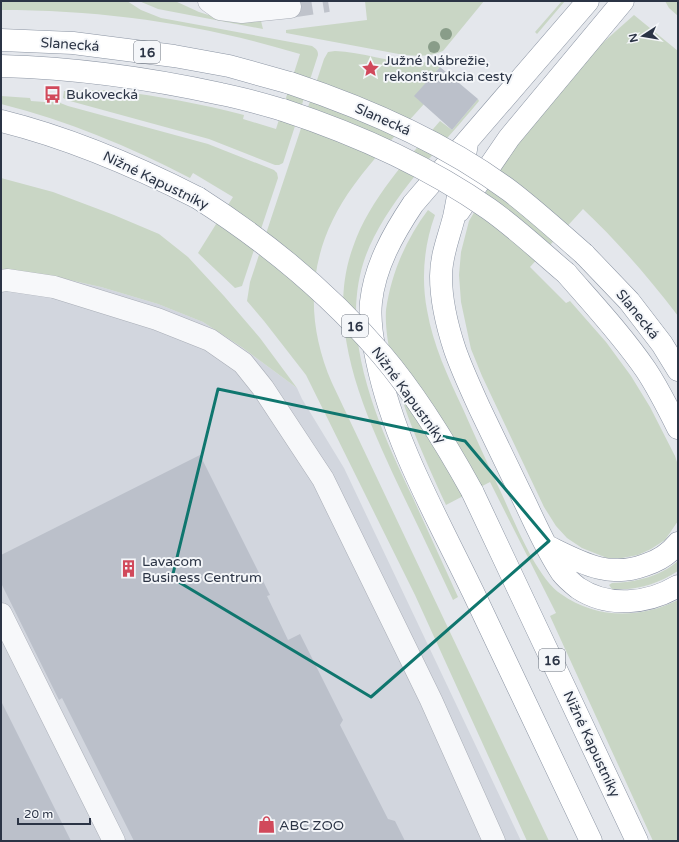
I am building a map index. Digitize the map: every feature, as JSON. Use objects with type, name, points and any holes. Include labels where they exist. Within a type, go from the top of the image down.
[{"type":"highway","points":[[588,1],[413,204],[399,224],[386,249],[376,274],[371,302],[371,325],[382,384],[410,460],[591,841]]},
{"type":"highway","points":[[454,218],[509,138],[623,1]]},
{"type":"highway","name":"Slanecká","points":[[1,40],[73,43],[174,56],[229,66],[290,83],[365,110],[407,130],[464,161],[509,191],[538,213],[584,254],[629,301],[662,344],[678,370]]},
{"type":"highway","points":[[1,66],[72,70],[117,75],[168,83],[222,94],[282,110],[356,136],[399,156],[455,187],[496,215],[521,234],[566,273],[609,322],[646,369],[678,428]]},
{"type":"highway","name":"Nižné Kapustníky","points":[[1,121],[59,137],[156,177],[198,198],[256,237],[280,256],[330,299],[382,356],[410,392],[451,453],[472,491],[637,841]]},
{"type":"highway","points":[[468,140],[454,218],[445,245],[441,275],[444,306],[449,330],[466,380],[498,448],[563,575],[577,588],[603,599],[621,602],[635,601],[662,594],[678,586]]},
{"type":"highway","points":[[547,546],[584,564],[604,570],[617,571],[639,568],[652,563],[665,555],[678,543]]},
{"type":"lane","points":[[209,1],[220,9],[236,11],[259,11],[290,7]]},
{"type":"lane","points":[[1,281],[7,280],[54,288],[157,320],[210,340],[243,363],[263,388],[323,480],[431,700],[494,841]]},
{"type":"lane","points":[[1,614],[114,841]]},
{"type":"highlighted area","points":[[218,389],[465,441],[549,541],[371,697],[172,578]]},
{"type":"shaded area","points":[[1,272],[20,272],[65,279],[101,287],[158,304],[203,322],[243,348],[297,388],[302,399],[344,468],[521,841],[1,841]]},
{"type":"green space","points":[[1,1],[127,1],[141,10],[161,18],[312,46],[318,52],[318,55],[283,163],[275,165],[209,139],[70,101],[63,98],[64,91],[110,90],[148,95],[212,107],[244,115],[243,119],[276,129],[300,54],[226,34],[152,21],[77,13],[1,10]]},
{"type":"green space","points":[[139,1],[175,1],[199,12],[218,18],[260,17],[263,29],[158,9]]},
{"type":"green space","points":[[365,1],[484,1],[443,51],[429,55],[404,55],[286,33],[286,30],[367,20]]},
{"type":"green space","points":[[562,1],[565,1],[537,34],[535,32]]},
{"type":"green space","points":[[665,1],[678,1],[678,16],[669,8]]},
{"type":"green space","points":[[634,15],[678,51],[678,316],[633,261],[609,234],[583,209],[530,267],[566,303],[570,301],[606,342],[631,376],[650,407],[675,456],[678,465],[678,521],[665,540],[638,555],[622,558],[607,558],[582,548],[567,538],[556,526],[544,507],[482,376],[471,349],[461,302],[459,275],[461,252],[469,221],[510,152],[598,47]]},
{"type":"green space","points":[[335,51],[409,63],[434,61],[440,67],[415,96],[424,104],[362,174],[339,208],[327,232],[319,256],[315,281],[314,306],[316,332],[322,357],[332,383],[549,841],[527,841],[415,595],[306,375],[247,301],[250,282],[324,59],[328,52]]},
{"type":"green space","points":[[1,96],[30,98],[31,101],[45,102],[45,99],[50,99],[68,106],[208,144],[274,170],[277,173],[278,178],[242,286],[235,288],[198,253],[233,197],[193,173],[190,178],[144,155],[98,135],[50,118],[1,104]]},
{"type":"green space","points":[[478,99],[479,101],[423,166],[385,218],[374,237],[362,269],[356,302],[357,336],[363,370],[373,403],[399,468],[458,597],[453,600],[389,465],[364,405],[346,342],[343,310],[345,278],[353,247],[360,229],[379,196],[402,165],[440,121],[452,130]]},
{"type":"green space","points":[[1,178],[53,192],[159,234],[188,257],[224,296],[260,338],[297,388],[243,348],[203,322],[158,304],[101,287],[65,279],[20,272],[1,272]]},
{"type":"green space","points":[[428,210],[435,215],[426,250],[424,286],[427,310],[433,336],[452,385],[533,560],[551,586],[561,594],[589,608],[603,612],[618,614],[649,611],[678,600],[678,841],[653,841],[550,616],[556,613],[490,482],[446,505],[414,433],[401,396],[391,358],[386,328],[386,310],[388,297],[396,270],[406,245]]},
{"type":"green space","points":[[678,561],[678,571],[655,583],[630,589],[612,589],[609,585],[612,583],[647,578],[663,571]]},
{"type":"building","points":[[440,67],[478,99],[452,130],[414,96]]},
{"type":"building","points":[[200,455],[270,595],[267,596],[288,640],[300,634],[343,720],[340,725],[388,819],[395,821],[405,841],[134,841],[62,698],[59,700],[1,583],[1,555]]},
{"type":"building","points":[[1,701],[71,841],[1,841]]},
{"type":"tunnel","points":[[290,7],[328,1]]},
{"type":"place","name":"Južné Nábrežie, rekonštrukcia cesty","points":[[371,68]]},
{"type":"place","name":"Bukovecká","points":[[53,94]]},
{"type":"place","name":"Lavacom Business Centrum","points":[[129,569]]},
{"type":"place","name":"ABC ZOO","points":[[266,825]]}]
